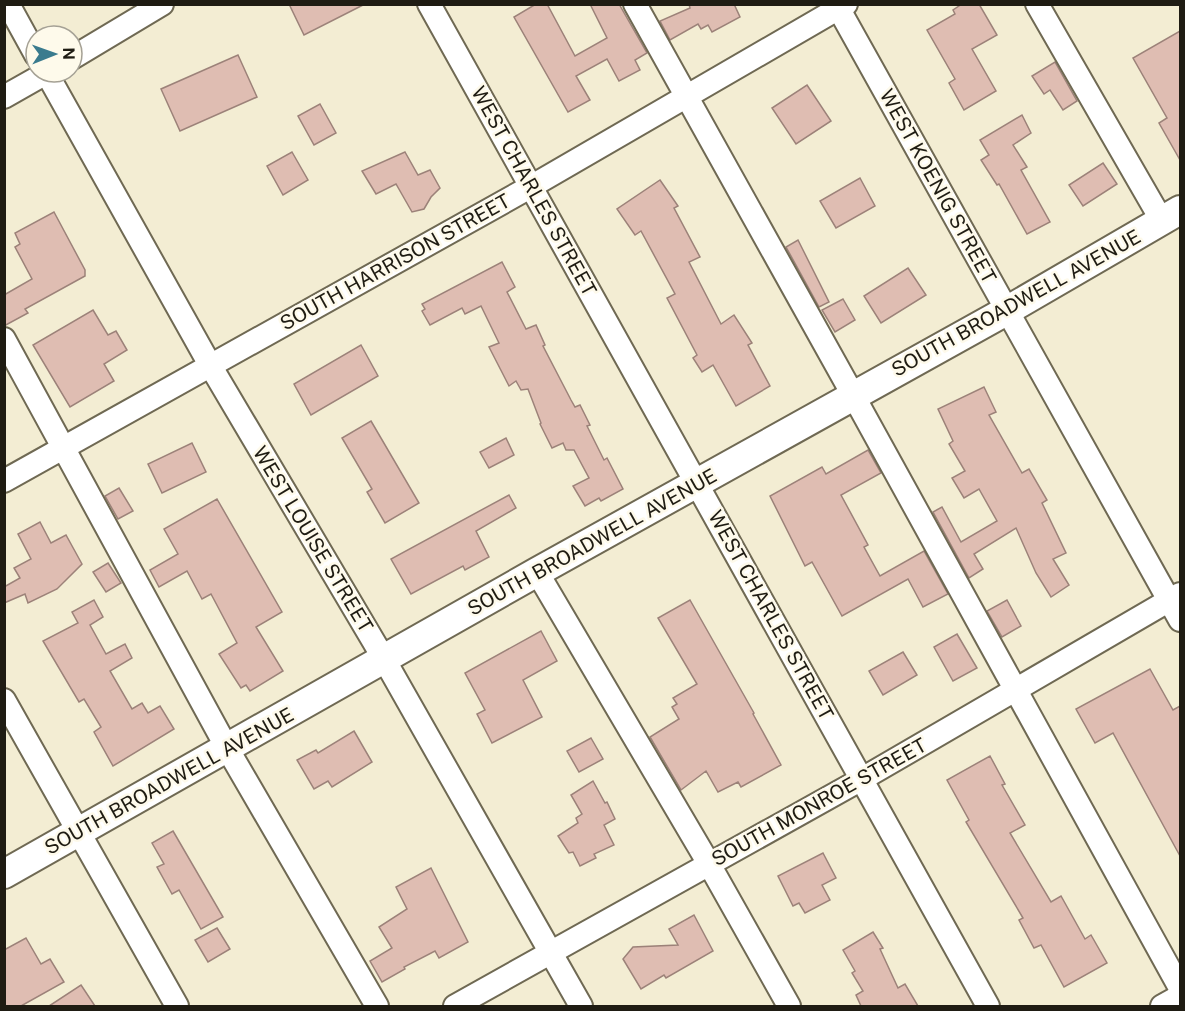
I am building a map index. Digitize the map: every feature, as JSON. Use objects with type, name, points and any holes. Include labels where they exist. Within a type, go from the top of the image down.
[{"type":"main road","name":"SOUTH BROADWELL AVENUE","points":[[4,874],[697,482],[1008,310],[1171,215]]},
{"type":"street","name":"WEST LOUISE STREET","points":[[8,4],[24,32]]},
{"type":"street","points":[[84,51],[162,4]]},
{"type":"street","name":"WEST CHARLES STREET","points":[[429,4],[988,1006]]},
{"type":"street","points":[[635,4],[1180,988]]},
{"type":"street","points":[[1037,4],[1171,215]]},
{"type":"street","name":"SOUTH HARRISON STREET","points":[[4,481],[532,186],[840,6]]},
{"type":"street","name":"WEST KOENIG STREET","points":[[840,6],[1008,310],[1175,597],[1180,620]]},
{"type":"street","points":[[4,97],[24,82]]},
{"type":"street","name":"WEST LOUISE STREET","points":[[53,84],[210,365],[384,659],[549,954],[581,1006]]},
{"type":"street","points":[[4,339],[65,447],[227,748],[377,1006]]},
{"type":"street","points":[[537,572],[709,864],[789,1006]]},
{"type":"street","name":"SOUTH MONROE STREET","points":[[455,1006],[862,778],[1175,597]]},
{"type":"street","points":[[4,700],[177,1006]]},
{"type":"street","points":[[1162,1006],[1180,996]]},
{"type":"building","points":[[289,4],[365,4],[304,35]]},
{"type":"building","points":[[536,4],[547,4],[575,56],[607,38],[590,4],[619,4],[647,53],[635,60],[640,70],[619,81],[607,59],[576,76],[590,100],[568,112],[514,17]]},
{"type":"building","points":[[689,4],[734,4],[740,17],[712,32],[708,25],[701,29],[698,24],[670,40],[660,21],[690,8]]},
{"type":"building","points":[[962,4],[979,4],[997,35],[972,49],[996,91],[964,110],[949,83],[955,79],[927,30],[955,14],[953,10]]},
{"type":"building","points":[[1180,31],[1180,160],[1159,123],[1167,118],[1133,58]]},
{"type":"building","points":[[238,55],[257,97],[180,131],[161,89]]},
{"type":"building","points":[[1055,62],[1077,101],[1063,110],[1050,90],[1044,94],[1032,76]]},
{"type":"building","points":[[807,85],[831,121],[796,144],[772,108]]},
{"type":"building","points":[[320,104],[336,133],[314,145],[298,116]]},
{"type":"building","points":[[1022,115],[1031,133],[1013,145],[1027,167],[1021,170],[1050,222],[1027,234],[999,184],[997,185],[981,160],[989,155],[980,140]]},
{"type":"building","points":[[292,152],[308,180],[283,195],[267,166]]},
{"type":"building","points":[[405,152],[418,175],[430,170],[440,188],[424,209],[412,212],[396,184],[376,194],[362,171]]},
{"type":"building","points":[[1103,163],[1117,184],[1083,206],[1069,185]]},
{"type":"building","points":[[860,178],[875,206],[836,228],[820,201]]},
{"type":"building","points":[[660,180],[678,206],[674,208],[700,257],[689,262],[721,324],[734,315],[752,343],[748,345],[770,386],[736,406],[713,365],[702,372],[693,358],[697,355],[667,298],[675,294],[641,231],[635,235],[617,209]]},
{"type":"building","points":[[54,212],[85,270],[85,276],[25,309],[28,313],[4,326],[4,295],[32,279],[15,247],[20,244],[15,233]]},
{"type":"building","points":[[798,240],[829,302],[819,307],[786,247]]},
{"type":"building","points":[[502,262],[515,287],[507,292],[526,329],[536,325],[545,345],[543,346],[571,400],[575,407],[580,405],[590,425],[587,426],[604,460],[607,458],[623,489],[601,501],[599,498],[585,506],[573,486],[589,478],[574,450],[566,450],[563,443],[552,448],[540,424],[528,389],[521,390],[516,381],[509,386],[489,347],[499,343],[481,306],[465,314],[462,308],[430,325],[422,311],[425,309],[422,304]]},
{"type":"building","points":[[908,268],[926,295],[881,323],[864,296]]},
{"type":"building","points":[[843,299],[855,320],[835,332],[822,310]]},
{"type":"building","points":[[93,310],[108,335],[116,331],[127,350],[104,364],[114,381],[70,407],[33,345]]},
{"type":"building","points":[[361,345],[378,376],[311,415],[294,384]]},
{"type":"building","points":[[984,387],[996,412],[989,415],[1022,473],[1029,469],[1047,500],[1042,503],[1066,553],[1053,559],[1069,585],[1051,597],[1036,573],[1016,528],[974,554],[983,569],[969,578],[933,512],[942,507],[961,542],[997,521],[979,489],[964,498],[952,478],[965,471],[949,444],[953,441],[938,409]]},
{"type":"building","points":[[371,421],[419,503],[385,523],[367,492],[372,489],[342,438]]},
{"type":"building","points":[[506,438],[514,455],[489,468],[480,452]]},
{"type":"building","points":[[192,443],[206,472],[162,493],[148,464]]},
{"type":"building","points":[[868,450],[881,473],[841,495],[868,545],[864,547],[880,576],[924,551],[948,594],[923,607],[908,579],[842,616],[812,562],[805,566],[770,496],[822,467],[826,474]]},
{"type":"building","points":[[119,488],[133,511],[118,519],[105,496]]},
{"type":"building","points":[[509,495],[516,508],[476,531],[489,557],[465,570],[463,566],[411,594],[391,559]]},
{"type":"building","points":[[217,499],[282,612],[256,627],[283,671],[250,691],[246,685],[241,688],[219,654],[237,643],[211,594],[202,599],[187,571],[159,587],[150,570],[178,554],[164,529]]},
{"type":"building","points":[[40,522],[51,543],[66,535],[82,564],[57,589],[28,603],[25,594],[4,603],[4,587],[20,578],[14,568],[31,559],[18,534]]},
{"type":"building","points":[[108,563],[121,583],[106,592],[93,572]]},
{"type":"building","points":[[94,600],[103,617],[90,625],[106,654],[125,644],[132,658],[110,671],[132,709],[142,703],[148,713],[160,706],[174,729],[113,766],[94,732],[101,727],[84,699],[79,702],[43,641],[78,623],[72,612]]},
{"type":"building","points":[[690,600],[781,765],[741,787],[738,782],[718,792],[706,771],[681,790],[650,737],[679,719],[672,707],[677,704],[673,698],[697,684],[658,618]]},
{"type":"building","points":[[1007,600],[1021,626],[1002,637],[987,611]]},
{"type":"building","points":[[541,631],[557,661],[523,680],[542,717],[492,743],[477,714],[485,710],[465,673]]},
{"type":"building","points":[[957,634],[977,668],[953,681],[934,647]]},
{"type":"building","points":[[903,652],[917,675],[883,695],[869,671]]},
{"type":"building","points":[[1150,669],[1173,710],[1180,706],[1180,856],[1113,733],[1095,743],[1076,709]]},
{"type":"building","points":[[354,731],[372,762],[332,787],[328,781],[314,789],[297,760],[316,750],[318,753]]},
{"type":"building","points":[[591,738],[603,759],[579,772],[567,751]]},
{"type":"building","points":[[990,756],[1005,784],[1002,785],[1025,825],[1010,833],[1051,902],[1061,896],[1085,939],[1091,935],[1107,963],[1064,987],[1041,945],[1034,948],[1019,920],[1023,918],[966,822],[969,820],[947,780]]},
{"type":"building","points":[[593,781],[615,819],[604,825],[614,845],[594,854],[596,858],[580,866],[573,852],[569,853],[558,836],[578,823],[576,818],[582,814],[571,795]]},
{"type":"building","points":[[173,831],[223,917],[201,929],[179,890],[172,894],[157,867],[164,864],[152,843]]},
{"type":"building","points":[[823,853],[836,878],[822,885],[830,900],[805,913],[799,903],[793,906],[778,876]]},
{"type":"building","points":[[431,868],[468,942],[439,958],[435,951],[404,967],[405,969],[382,982],[370,961],[392,948],[379,927],[407,909],[396,887]]},
{"type":"building","points":[[694,915],[713,951],[666,978],[664,975],[641,989],[623,959],[633,947],[678,945],[669,929]]},
{"type":"building","points":[[217,928],[230,949],[208,962],[195,940]]},
{"type":"building","points":[[873,932],[883,948],[880,949],[898,988],[905,984],[918,1006],[861,1006],[856,995],[863,991],[852,973],[855,971],[843,950]]},
{"type":"building","points":[[26,938],[41,964],[50,959],[64,982],[21,1006],[4,1006],[4,950]]},
{"type":"building","points":[[81,985],[95,1006],[49,1006]]}]
